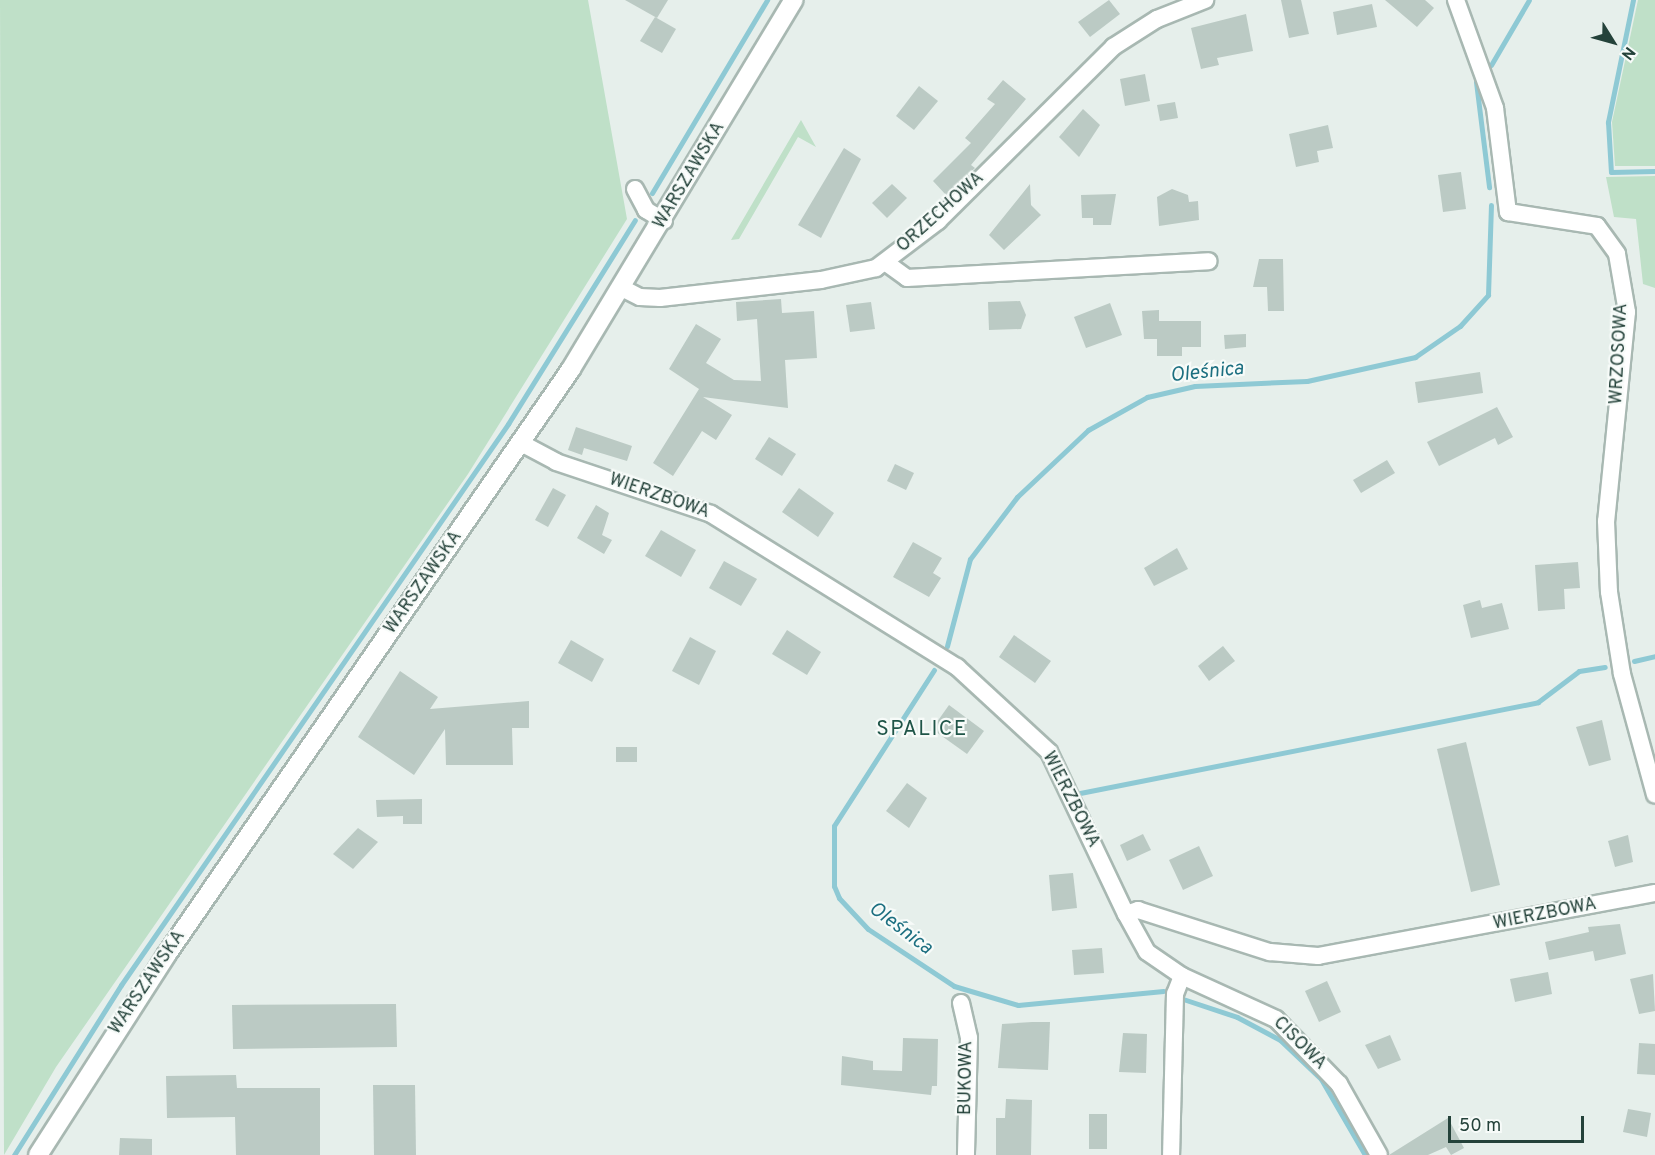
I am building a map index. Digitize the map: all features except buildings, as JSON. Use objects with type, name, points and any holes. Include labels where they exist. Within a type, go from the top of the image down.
[{"type":"main road","name":"WARSZAWSKA","points":[[38,1155],[167,954],[521,443],[622,288],[794,0]]},
{"type":"street","name":"ORZECHOWA","points":[[622,288],[660,298],[827,279],[868,272],[885,262],[938,221],[1113,47],[1157,19],[1205,0]]},
{"type":"street","name":"WRZOSOWA","points":[[1456,0],[1495,108],[1508,212],[1597,226],[1617,254],[1627,312],[1606,521],[1609,592],[1622,674],[1655,795]]},
{"type":"street","points":[[635,189],[646,210],[663,221]]},
{"type":"street","points":[[885,262],[907,278],[1209,261]]},
{"type":"street","name":"WIERZBOWA","points":[[521,443],[556,462],[711,514],[957,667],[1049,752],[1126,914],[1138,910],[1270,952],[1304,957],[1655,893]]},
{"type":"street","name":"CISOWA","points":[[1126,914],[1147,952],[1182,976],[1276,1018],[1339,1084],[1378,1155]]},
{"type":"street","points":[[1171,1155],[1175,994],[1182,976]]},
{"type":"street","name":"BUKOWA","points":[[961,1003],[969,1038],[966,1155]]},
{"type":"green space","points":[[0,0],[588,0],[627,219],[468,474],[56,1067],[4,1155]]},
{"type":"green space","points":[[1638,0],[1655,0],[1655,166],[1615,166],[1612,122]]},
{"type":"green space","points":[[801,120],[816,147],[798,137],[739,239],[731,240]]},
{"type":"green space","points":[[1655,176],[1655,288],[1643,284],[1636,219],[1614,217],[1606,177]]},
{"type":"waterway","points":[[652,193],[767,0]]},
{"type":"waterway","name":"Oleśnica","points":[[1491,65],[1529,0]]},
{"type":"waterway","name":"Oleśnica","points":[[1633,0],[1608,122],[1611,172],[1655,171]]},
{"type":"waterway","name":"Oleśnica","points":[[1476,82],[1489,187]]},
{"type":"waterway","name":"Oleśnica","points":[[947,646],[970,559],[1017,497],[1088,430],[1147,397],[1195,386],[1307,381],[1415,357],[1460,326],[1488,295],[1491,205]]},
{"type":"waterway","points":[[14,1155],[121,985],[508,424],[635,220]]},
{"type":"waterway","name":"Oleśnica","points":[[1634,661],[1655,656]]},
{"type":"waterway","name":"Oleśnica","points":[[1080,793],[1538,702],[1579,671],[1605,667]]},
{"type":"waterway","name":"Oleśnica","points":[[934,670],[834,826],[834,886],[839,898],[868,929],[954,986],[1018,1005],[1163,991]]},
{"type":"waterway","name":"Oleśnica","points":[[1180,998],[1237,1017],[1280,1040],[1321,1079],[1365,1155]]},
{"type":"district","name":"SPALICE","points":[[922,730]]}]
